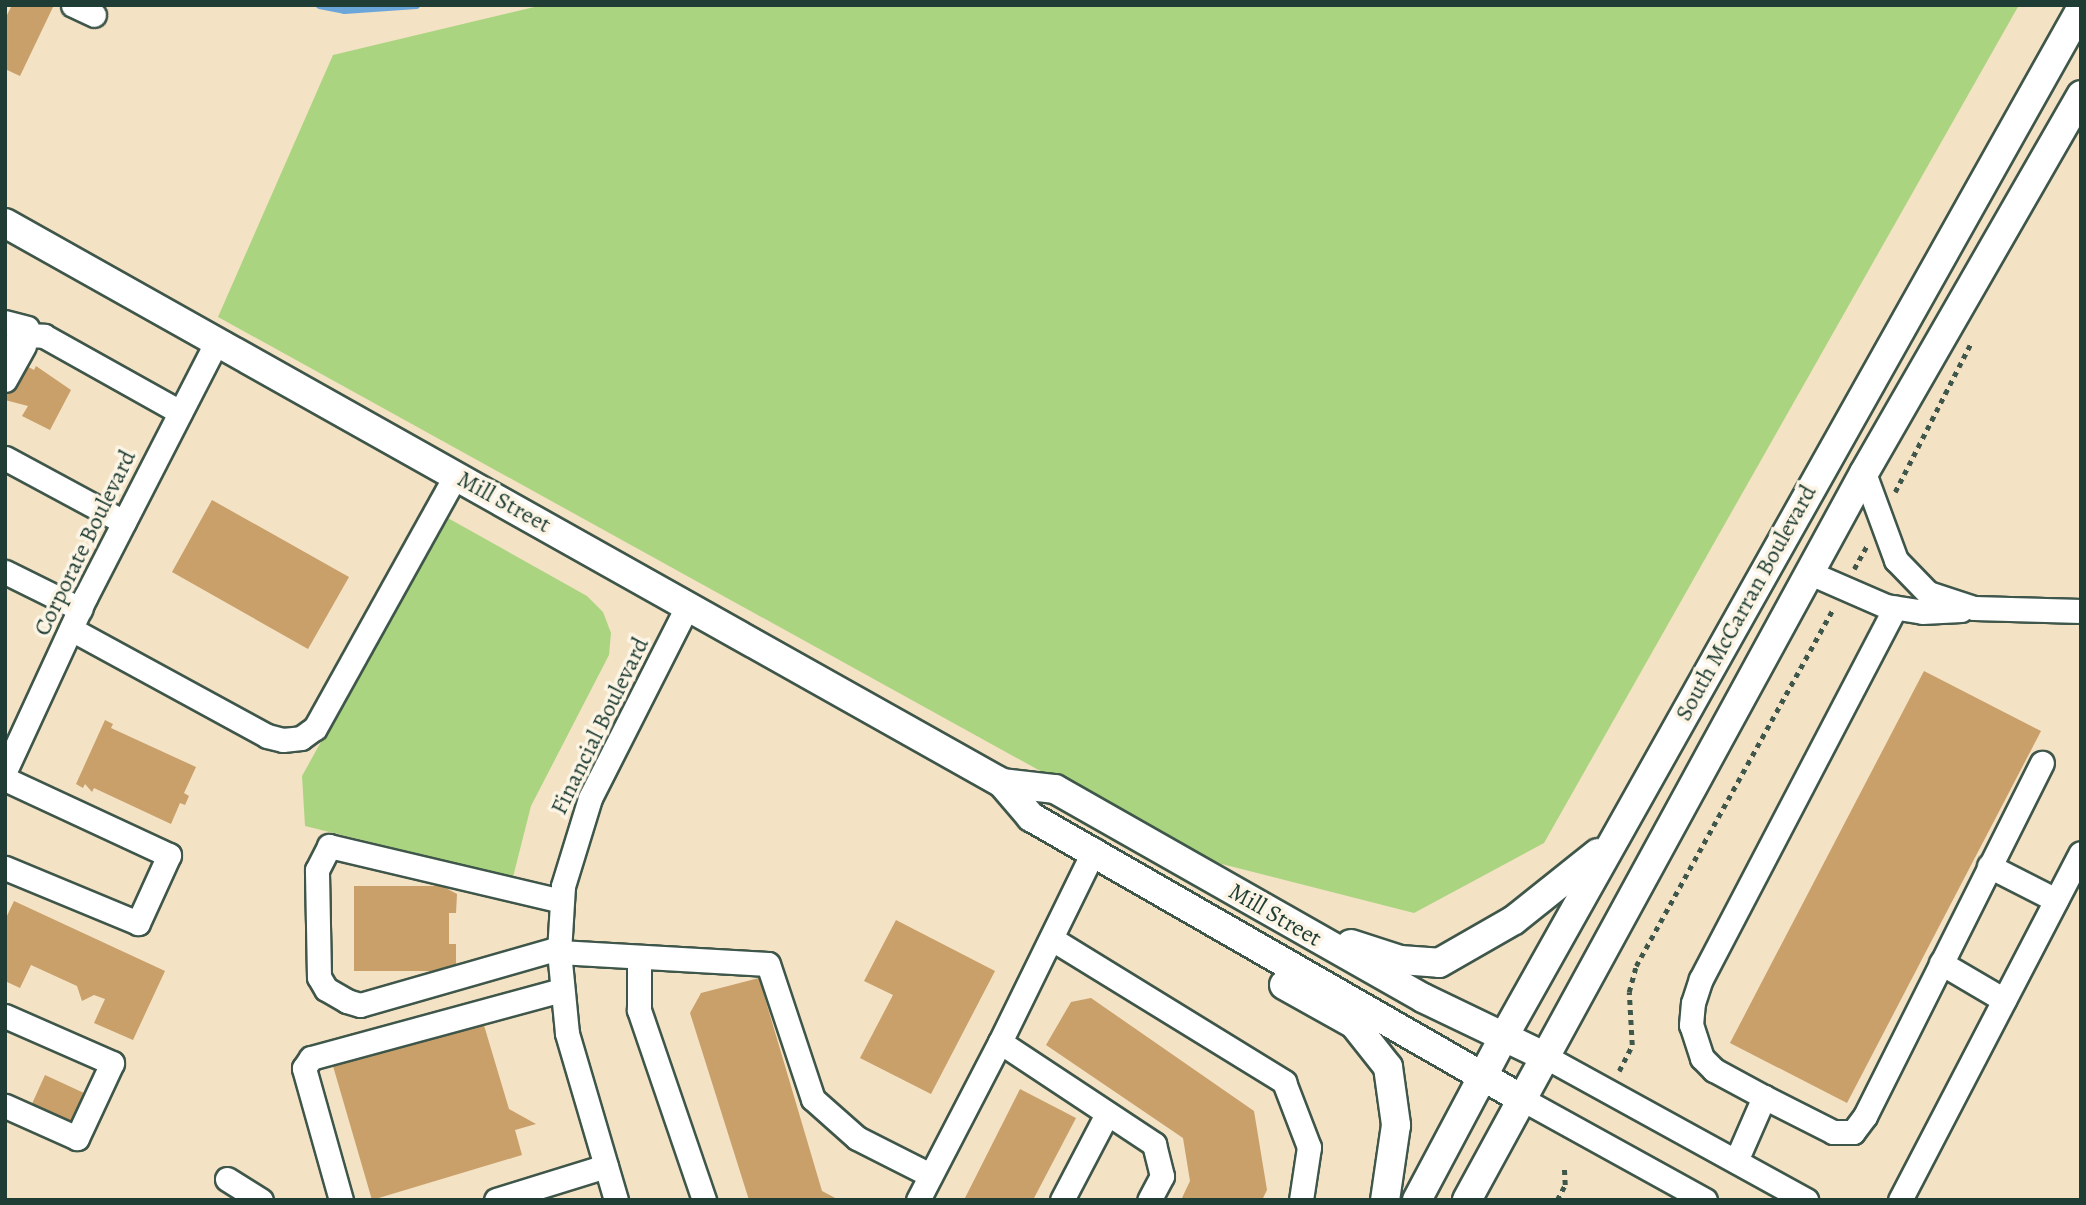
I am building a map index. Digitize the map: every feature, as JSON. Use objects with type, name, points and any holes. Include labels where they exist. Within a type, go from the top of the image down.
[{"type":"main road","name":"South McCarran Boulevard","points":[[1417,1200],[1503,1038],[2081,9]]},
{"type":"main road","name":"South McCarran Boulevard","points":[[1467,1200],[1864,473],[2081,95]]},
{"type":"main road","name":"Mill Street","points":[[5,223],[1002,783],[1031,817],[1094,850],[1481,1078],[1522,1099]]},
{"type":"main road","name":"Mill Street","points":[[1002,783],[1055,789],[1283,919],[1503,1038],[1546,1056]]},
{"type":"main road","points":[[1283,919],[1400,960],[1439,963],[1533,907],[1618,834]]},
{"type":"main road","points":[[1234,933],[1271,977],[1354,1024],[1388,1068],[1396,1125],[1385,1200]]},
{"type":"street","points":[[73,5],[94,15]]},
{"type":"street","points":[[5,356],[21,335],[26,333]]},
{"type":"street","points":[[5,380],[28,342],[26,333]]},
{"type":"street","points":[[26,333],[180,412]]},
{"type":"street","name":"Corporate Boulevard","points":[[6,768],[76,619],[217,341]]},
{"type":"street","points":[[5,458],[124,522]]},
{"type":"street","points":[[1864,473],[1889,546],[1905,573],[1942,601],[1974,608]]},
{"type":"street","points":[[6,573],[267,736],[283,740],[301,738],[314,728],[456,475]]},
{"type":"street","points":[[1810,573],[1895,608],[1940,612],[1974,608],[2081,611]]},
{"type":"street","name":"Financial Boulevard","points":[[616,1200],[567,1033],[559,950],[562,901],[573,843],[590,798],[688,605]]},
{"type":"street","points":[[1895,608],[1701,979],[1693,1003],[1691,1025],[1702,1058],[1764,1097],[1833,1132],[1853,1132],[1865,1116],[2042,763]]},
{"type":"street","points":[[5,868],[138,923],[169,855],[6,768]]},
{"type":"street","points":[[562,901],[328,846],[317,870],[319,976],[326,989],[360,1005],[559,950],[768,964],[813,1099],[857,1138],[930,1175]]},
{"type":"street","points":[[918,1200],[1052,939],[1094,850]]},
{"type":"street","points":[[1900,1200],[2081,853]]},
{"type":"street","points":[[1989,866],[2056,900]]},
{"type":"street","points":[[1052,939],[1284,1082],[1309,1147],[1301,1200]]},
{"type":"street","points":[[639,957],[639,1010],[704,1200]]},
{"type":"street","points":[[1941,963],[2004,1000]]},
{"type":"street","points":[[341,1200],[304,1068],[311,1058],[561,990]]},
{"type":"street","points":[[5,1016],[112,1063],[77,1138],[5,1106]]},
{"type":"street","points":[[1000,1042],[1106,1116],[1154,1144],[1162,1175],[1149,1200]]},
{"type":"street","points":[[1546,1056],[1807,1200]]},
{"type":"street","points":[[1736,1161],[1764,1097]]},
{"type":"street","points":[[1522,1099],[1705,1200]]},
{"type":"street","points":[[1062,1200],[1106,1116]]},
{"type":"street","points":[[496,1200],[607,1166]]},
{"type":"street","points":[[227,1179],[261,1200]]},
{"type":"path","points":[[1557,1200],[1566,1185],[1564,1167]]},
{"type":"green space","points":[[543,5],[2019,5],[1544,843],[1414,913],[1198,858],[218,317],[333,55]]},
{"type":"green space","points":[[446,517],[587,596],[603,612],[611,633],[609,655],[531,806],[513,877],[305,826],[302,776]]},
{"type":"building","points":[[12,5],[54,5],[20,76],[5,69],[5,19]]},
{"type":"building","points":[[10,357],[34,370],[36,366],[71,390],[50,430],[22,416],[28,406],[5,400]]},
{"type":"building","points":[[212,500],[349,577],[308,649],[172,572]]},
{"type":"building","points":[[1924,671],[2041,731],[1847,1103],[1730,1043]]},
{"type":"building","points":[[105,720],[113,724],[111,728],[196,767],[184,793],[189,796],[185,805],[180,803],[171,824],[94,788],[92,792],[85,784],[83,788],[76,784]]},
{"type":"building","points":[[354,886],[442,886],[457,894],[456,913],[449,913],[449,944],[456,944],[456,964],[441,971],[354,971]]},
{"type":"building","points":[[14,901],[165,971],[133,1040],[94,1023],[105,999],[94,995],[82,1001],[77,986],[31,965],[20,988],[5,981],[5,920]]},
{"type":"building","points":[[896,920],[995,971],[931,1094],[860,1058],[893,995],[864,981]]},
{"type":"building","points":[[759,978],[822,1191],[839,1200],[749,1200],[690,1013],[701,993]]},
{"type":"building","points":[[1091,998],[1254,1111],[1267,1190],[1262,1200],[1181,1200],[1190,1181],[1183,1138],[1046,1045],[1071,1002]]},
{"type":"building","points":[[483,1022],[509,1109],[536,1124],[515,1130],[522,1155],[372,1200],[333,1066]]},
{"type":"building","points":[[45,1075],[84,1093],[70,1124],[31,1106]]},
{"type":"building","points":[[1020,1089],[1076,1118],[1033,1200],[964,1200]]},
{"type":"waterway","points":[[319,5],[344,10],[416,5]]}]
